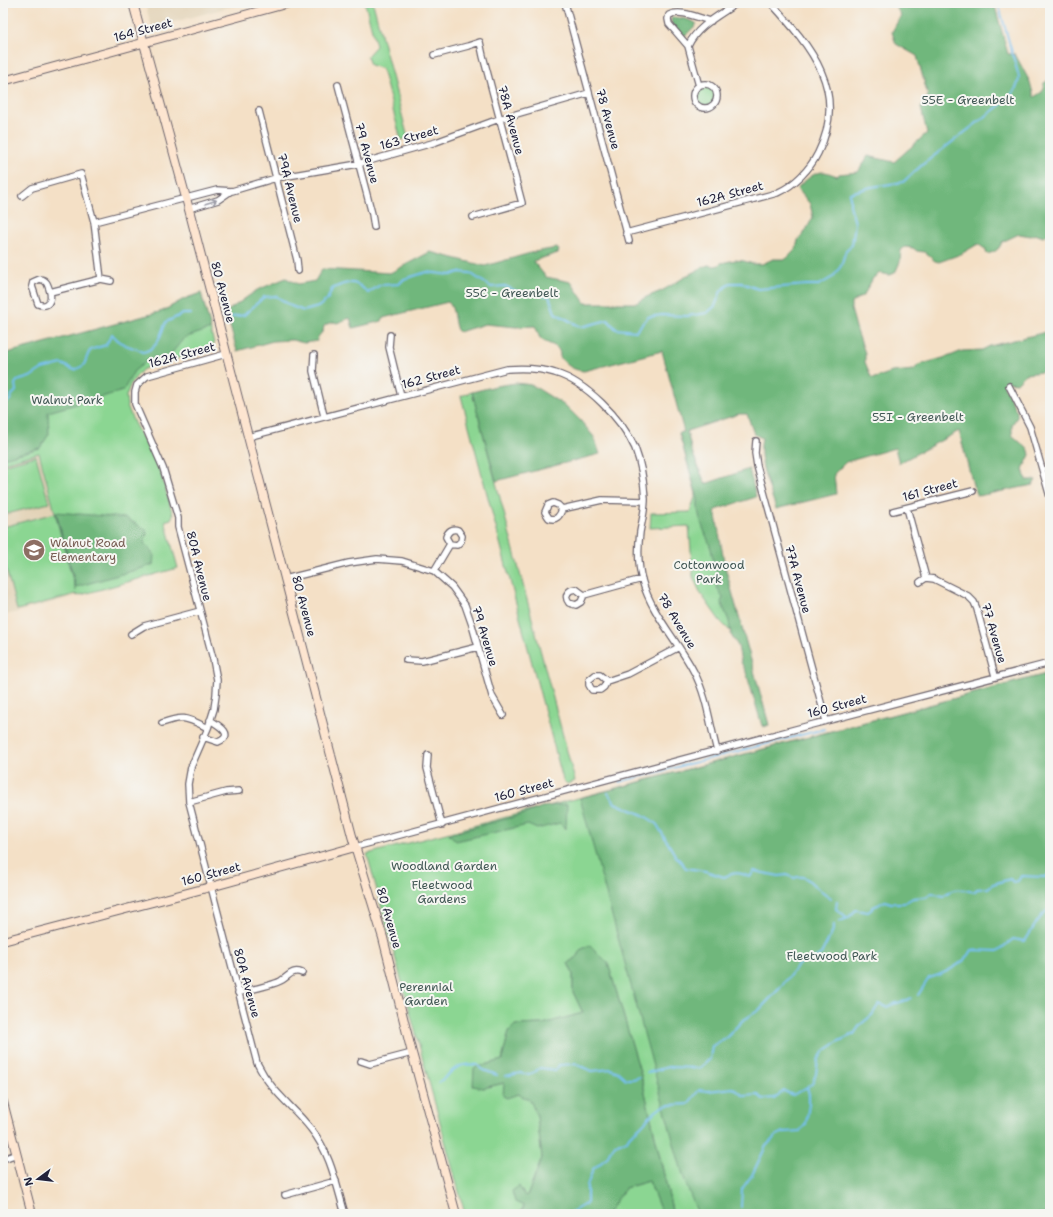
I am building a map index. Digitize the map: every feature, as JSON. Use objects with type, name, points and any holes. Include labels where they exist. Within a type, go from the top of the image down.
[{"type":"street","name":"80 Avenue","points":[[133,3],[186,198],[355,847],[383,938],[412,1053],[456,1214]]},
{"type":"street","name":"164 Street","points":[[3,81],[289,3]]},
{"type":"street","name":"78 Avenue","points":[[565,3],[628,241]]},
{"type":"street","points":[[688,46],[694,35],[710,21],[737,3]]},
{"type":"street","name":"162A Street","points":[[626,233],[782,191],[806,172],[820,148],[826,133],[829,117],[824,77],[817,60],[810,49],[772,3]]},
{"type":"street","points":[[699,86],[688,46],[668,24],[668,20],[669,15],[674,13],[682,13],[710,21]]},
{"type":"street","name":"78A Avenue","points":[[434,55],[480,42],[522,203],[473,217]]},
{"type":"street","points":[[706,84],[710,85],[716,91],[718,98],[710,108],[700,107],[694,101],[694,92],[699,86],[706,84]]},
{"type":"street","name":"79 Avenue","points":[[338,85],[372,214],[374,227]]},
{"type":"street","name":"163 Street","points":[[188,209],[218,200],[232,191],[276,178],[358,164],[436,142],[499,118],[589,93]]},
{"type":"street","name":"79A Avenue","points":[[259,111],[297,260],[298,272]]},
{"type":"street","points":[[22,196],[32,188],[81,174],[94,222],[100,279]]},
{"type":"street","name":"163 Street","points":[[94,222],[217,190],[232,191]]},
{"type":"street","points":[[40,279],[44,281],[47,283],[50,292],[51,298],[48,303],[44,305],[38,304],[32,286],[33,282],[40,279]]},
{"type":"street","points":[[50,292],[100,279],[111,281]]},
{"type":"street","points":[[390,335],[389,347],[401,396]]},
{"type":"street","name":"162A Street","points":[[141,421],[134,398],[137,385],[143,378],[153,373],[226,354]]},
{"type":"street","points":[[314,355],[313,371],[324,416]]},
{"type":"street","name":"162 Street","points":[[248,437],[497,371],[519,369],[557,373],[581,386],[597,399],[610,413]]},
{"type":"street","points":[[1009,386],[1030,427],[1050,497]]},
{"type":"street","name":"78 Avenue","points":[[610,413],[620,423],[635,448],[642,473],[645,501],[639,543],[642,579],[651,603],[690,664],[699,682],[717,750]]},
{"type":"street","name":"80A Avenue","points":[[141,421],[163,468],[178,518],[178,527],[213,659],[217,680],[216,695],[208,728],[197,751],[189,775],[189,802],[254,1053],[260,1069],[274,1090],[306,1122],[317,1137],[328,1158],[336,1181],[344,1214]]},
{"type":"street","name":"77A Avenue","points":[[756,442],[756,466],[826,721]]},
{"type":"street","name":"161 Street","points":[[893,511],[973,491]]},
{"type":"street","points":[[562,509],[602,500],[645,501]]},
{"type":"street","points":[[907,508],[926,578],[920,582]]},
{"type":"street","points":[[285,579],[349,563],[377,559],[402,561],[434,571],[450,544]]},
{"type":"street","name":"79 Avenue","points":[[434,571],[452,587],[465,605],[470,616],[492,696],[503,715]]},
{"type":"street","name":"77 Avenue","points":[[926,578],[934,579],[968,596],[974,602],[995,676]]},
{"type":"street","points":[[584,595],[642,579]]},
{"type":"street","points":[[132,634],[144,626],[200,612]]},
{"type":"street","points":[[406,660],[422,661],[478,647]]},
{"type":"street","points":[[607,680],[628,674],[679,647]]},
{"type":"street","name":"160 Street","points":[[4,941],[211,887],[355,847],[442,825],[995,676],[1050,663]]},
{"type":"street","points":[[162,723],[176,718],[182,718],[208,728]]},
{"type":"street","points":[[203,737],[218,742],[225,736],[225,731],[223,728],[210,720]]},
{"type":"street","points":[[428,755],[427,768],[442,825]]},
{"type":"street","points":[[189,802],[226,792],[239,791]]},
{"type":"street","points":[[238,992],[279,982],[292,972],[297,971],[302,973]]},
{"type":"street","points":[[361,1061],[370,1064],[412,1053]]},
{"type":"street","points":[[3,1102],[32,1214]]},
{"type":"street","points":[[3,1159],[17,1154]]},
{"type":"street","points":[[285,1195],[336,1181]]},
{"type":"shaded area","points":[[145,3],[244,3],[152,28]]},
{"type":"shaded area","name":"Walnut Road Elementary","points":[[39,453],[76,587],[77,596],[3,616],[3,463]]},
{"type":"green space","points":[[365,3],[373,3],[408,138],[401,140],[382,69],[370,65],[367,56],[376,46]]},
{"type":"green space","points":[[893,3],[994,3],[1008,54],[1015,54],[1030,82],[1034,97],[1042,92],[1044,83],[1050,79],[1050,234],[1043,237],[1035,234],[1031,236],[1019,234],[1002,242],[1000,247],[987,254],[985,249],[978,244],[961,254],[939,262],[935,261],[924,252],[905,247],[901,250],[900,262],[895,273],[889,275],[880,273],[873,278],[864,295],[851,303],[851,309],[857,331],[865,353],[865,362],[871,377],[875,378],[892,372],[914,370],[918,365],[962,351],[982,350],[990,346],[1050,331],[1049,371],[1026,374],[1017,383],[1008,382],[1004,386],[1017,412],[1017,417],[1012,425],[1012,435],[1029,450],[1030,455],[1023,469],[1026,480],[1036,480],[1033,485],[978,496],[973,485],[959,431],[899,463],[895,448],[846,462],[834,474],[836,494],[776,509],[762,465],[762,438],[754,434],[747,414],[739,414],[687,431],[691,449],[705,484],[749,469],[756,497],[715,510],[725,567],[769,725],[762,726],[746,672],[741,662],[738,646],[731,635],[729,621],[721,602],[723,598],[715,582],[717,570],[698,512],[698,499],[679,433],[684,432],[662,351],[584,371],[573,369],[560,357],[560,352],[556,347],[540,338],[535,326],[516,327],[485,324],[459,332],[457,330],[452,308],[448,302],[383,318],[382,321],[353,328],[350,318],[337,323],[334,322],[327,324],[324,326],[323,331],[318,337],[317,341],[304,343],[292,340],[273,341],[237,351],[226,312],[257,290],[286,278],[298,284],[315,281],[322,269],[390,273],[430,252],[485,266],[534,252],[557,248],[559,250],[558,253],[533,261],[546,277],[571,282],[585,303],[637,303],[708,265],[717,266],[721,263],[735,260],[753,264],[762,264],[773,259],[786,259],[796,249],[798,240],[805,232],[813,217],[810,204],[797,188],[803,182],[813,175],[821,172],[838,176],[839,174],[858,172],[868,156],[894,162],[927,133],[921,108],[928,96],[917,56],[896,44],[892,32],[901,15]]},
{"type":"green space","points":[[672,17],[682,18],[697,24],[686,35],[682,35],[672,25]]},
{"type":"green space","points":[[705,86],[712,89],[715,96],[712,103],[705,106],[698,103],[695,96],[698,89]]},
{"type":"green space","name":"Walnut Park","points":[[201,293],[214,343],[213,349],[152,365],[142,370],[131,383],[126,396],[127,405],[134,423],[159,467],[173,515],[171,519],[165,521],[178,568],[77,596],[76,594],[17,610],[3,557],[3,527],[55,513],[76,591],[39,453],[3,463],[3,355],[163,311],[184,299]]},
{"type":"green space","points":[[201,293],[211,329],[184,338],[171,354],[151,358],[134,371],[123,391],[48,412],[49,434],[40,448],[3,458],[3,354],[163,311],[184,299]]},
{"type":"green space","points":[[516,383],[532,385],[567,407],[594,437],[600,454],[496,481],[472,392]]},
{"type":"green space","points":[[472,392],[575,781],[567,784],[563,780],[461,396]]},
{"type":"green space","name":"Cottonwood Park","points":[[687,431],[691,449],[707,488],[725,567],[769,725],[764,727],[739,640],[720,621],[701,594],[693,577],[689,526],[650,528],[651,513],[690,512],[696,494],[679,433]]},
{"type":"green space","points":[[36,456],[49,503],[3,515],[3,465]]},
{"type":"green space","points":[[56,512],[126,518],[146,530],[147,534],[144,543],[154,554],[153,565],[76,587]]},
{"type":"green space","name":"Fleetwood Park","points":[[1050,673],[1050,1214],[673,1214],[641,1075],[608,963],[590,945],[568,963],[573,974],[573,992],[583,1013],[543,1024],[515,1025],[509,1031],[502,1060],[483,1088],[504,1083],[518,1094],[531,1100],[537,1116],[542,1158],[528,1194],[525,1196],[524,1206],[517,1214],[474,1214],[467,1211],[468,1214],[465,1214],[367,854]]},
{"type":"green space","name":"Fleetwood Park","points":[[1050,673],[1050,1214],[698,1214],[685,1182],[676,1151],[580,798]]},
{"type":"green space","points":[[567,804],[566,829],[560,823],[537,829],[528,825],[456,841],[449,834],[525,814],[541,807]]},
{"type":"green space","points":[[590,945],[608,963],[641,1075],[673,1214],[662,1214],[649,1181],[625,1188],[607,1214],[517,1214],[522,1211],[524,1206],[515,1202],[512,1191],[519,1186],[525,1196],[528,1194],[542,1158],[537,1116],[530,1100],[518,1094],[507,1098],[503,1096],[504,1083],[483,1088],[473,1086],[474,1068],[502,1060],[509,1031],[515,1025],[543,1024],[583,1013],[573,992],[573,974],[568,963],[579,955],[580,950]]},
{"type":"green space","points":[[649,1181],[662,1214],[607,1214],[625,1188]]},
{"type":"waterway","points":[[232,317],[244,315],[264,297],[276,296],[291,306],[304,311],[318,307],[327,300],[332,289],[343,284],[355,283],[368,293],[380,285],[399,284],[404,279],[427,272],[451,275],[459,272],[470,273],[491,287],[505,286],[518,292],[549,296],[555,313],[581,327],[608,320],[616,329],[636,331],[648,317],[662,315],[687,316],[707,313],[715,306],[721,291],[730,283],[742,283],[758,289],[819,285],[833,277],[841,266],[846,250],[852,245],[855,223],[850,205],[850,193],[871,187],[903,182],[922,165],[1007,100],[1015,89],[1018,84],[1019,77],[998,3]]},
{"type":"waterway","points":[[3,401],[7,402],[10,400],[16,391],[15,384],[17,381],[30,377],[42,369],[62,364],[75,370],[84,365],[89,352],[93,349],[106,345],[112,334],[125,345],[143,352],[152,348],[156,344],[166,322],[183,314],[191,314]]},
{"type":"waterway","points":[[619,782],[824,729]]},
{"type":"waterway","points":[[608,793],[615,803],[643,815],[656,823],[675,855],[686,868],[705,871],[724,877],[737,873],[750,877],[754,871],[779,876],[787,875],[794,878],[804,877],[831,898]]},
{"type":"waterway","points":[[840,921],[848,918],[856,910],[868,912],[872,909],[872,907],[885,901],[891,903],[904,903],[913,898],[926,897],[932,893],[943,896],[954,890],[974,892],[977,889],[988,888],[993,884],[1010,879],[1013,882],[1018,881],[1021,876],[1045,877],[1050,873]]},
{"type":"waterway","points":[[837,901],[836,909],[848,918]]},
{"type":"waterway","points":[[918,995],[929,978],[941,974],[960,964],[972,950],[998,951],[1013,939],[1025,941],[1039,919],[1050,909]]},
{"type":"waterway","points":[[647,1073],[668,1067],[700,1068],[710,1059],[712,1046],[727,1037],[742,1021],[759,1010],[780,988],[798,965],[805,960],[813,959],[821,954],[832,933],[834,925]]},
{"type":"waterway","points":[[568,1214],[587,1203],[587,1186],[593,1169],[607,1158],[615,1145],[627,1140],[631,1134],[661,1108],[669,1105],[688,1104],[699,1090],[708,1091],[733,1088],[744,1096],[758,1095],[763,1099],[774,1098],[784,1091],[793,1095],[812,1084],[816,1074],[818,1060],[824,1051],[839,1041],[854,1034],[860,1025],[872,1015],[879,1004],[887,1007],[911,998]]},
{"type":"waterway","points":[[439,1082],[456,1068],[471,1064],[478,1065],[481,1069],[497,1075]]},
{"type":"waterway","points":[[505,1076],[521,1073],[529,1075],[540,1068],[556,1070],[559,1065],[575,1064],[592,1071],[611,1069],[618,1072],[626,1079],[639,1077]]},
{"type":"waterway","points":[[741,1207],[742,1189],[752,1175],[766,1146],[777,1135],[784,1132],[800,1131],[806,1124],[809,1104],[807,1087]]},
{"type":"place","name":"Walnut Road Elementary","points":[[34,550]]},
{"type":"park label","name":"55E - Greenbelt","points":[[968,100]]},
{"type":"park label","name":"55C - Greenbelt","points":[[512,293]]},
{"type":"park label","name":"55I - Greenbelt","points":[[918,417]]},
{"type":"park label","name":"Woodland Garden","points":[[444,866]]},
{"type":"park label","name":"Fleetwood Gardens","points":[[442,892]]},
{"type":"park label","name":"Perennial Garden","points":[[426,994]]}]
